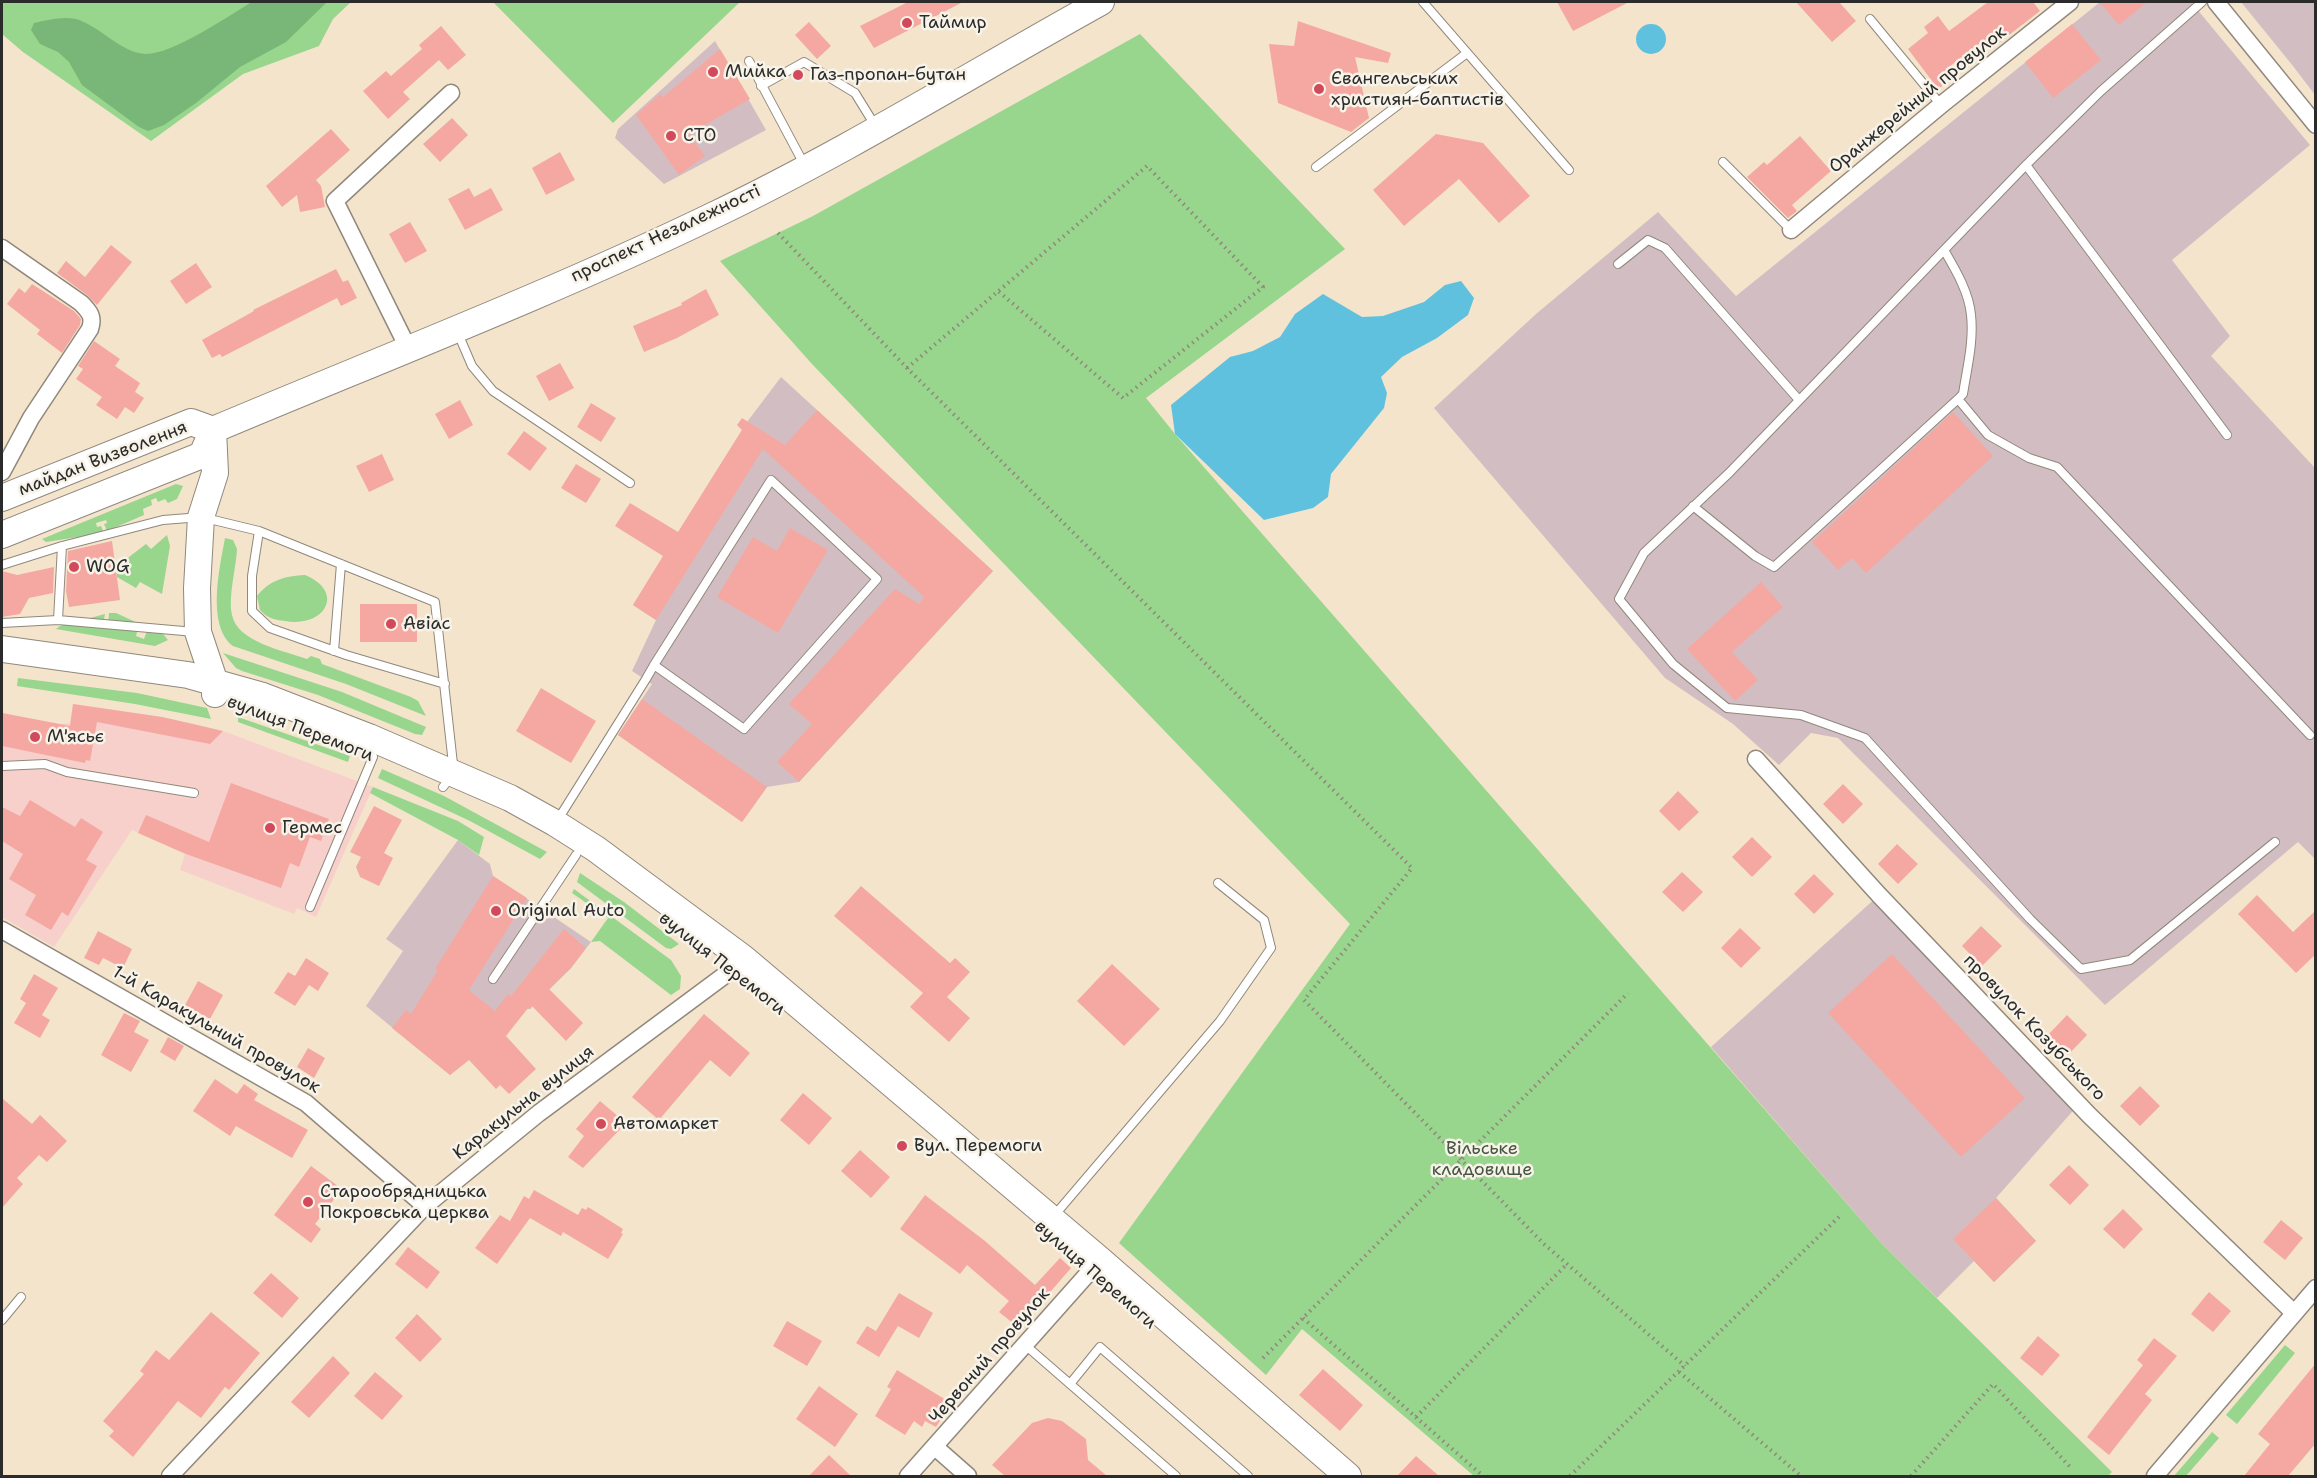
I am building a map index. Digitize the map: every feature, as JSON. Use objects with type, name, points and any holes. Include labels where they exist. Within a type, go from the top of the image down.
[{"type":"main road","name":"проспект Незалежності","points":[[213,430],[571,280],[711,217],[877,128],[1087,5]]},
{"type":"main road","name":"майдан Визволення","points":[[2,498],[191,422],[213,430],[202,454],[2,536]]},
{"type":"main road","points":[[213,430],[215,473],[201,517],[197,588],[198,632],[215,690]]},
{"type":"main road","points":[[2,649],[188,675],[215,690]]},
{"type":"main road","name":"вулиця Перемоги","points":[[2,666],[66,671],[183,688],[263,696],[369,737],[508,816],[550,837],[738,963],[1348,1476]]},
{"type":"main road","name":"вулиця Перемоги","points":[[215,690],[373,757],[510,798],[596,849],[1051,1220],[1096,1266],[1328,1476]]},
{"type":"street","name":"Оранжерейний провулок","points":[[1791,230],[1941,105],[2070,2]]},
{"type":"street","points":[[2216,2],[2316,125]]},
{"type":"street","points":[[408,348],[335,201],[451,93]]},
{"type":"street","points":[[2,248],[81,303],[93,319],[90,329],[30,417],[2,472]]},
{"type":"street","name":"провулок Козубського","points":[[1756,759],[1879,895],[2089,1115],[2294,1313]]},
{"type":"street","name":"1-й Каракульний провулок","points":[[2,930],[306,1102],[425,1206]]},
{"type":"street","name":"Каракульна вулиця","points":[[170,1476],[425,1206],[539,1113],[738,963]]},
{"type":"street","name":"Червоний провулок","points":[[908,1476],[1096,1266]]},
{"type":"street","points":[[2155,1476],[2316,1288]]},
{"type":"street","points":[[935,1448],[968,1476]]},
{"type":"lane","points":[[1423,2],[1569,170]]},
{"type":"lane","points":[[2202,2],[2101,91],[2026,165],[1799,400],[1644,553],[1619,599],[1672,664],[1727,708],[1801,715],[1865,738],[2030,919],[2081,969],[2130,960],[2275,842]]},
{"type":"lane","points":[[1870,19],[1941,105]]},
{"type":"lane","points":[[1316,167],[1467,53]]},
{"type":"lane","points":[[749,61],[805,167]]},
{"type":"lane","points":[[761,87],[804,62],[855,93],[877,128]]},
{"type":"lane","points":[[1723,162],[1791,230]]},
{"type":"lane","points":[[2026,165],[2227,435]]},
{"type":"lane","points":[[1618,264],[1648,240],[1665,248],[1799,400]]},
{"type":"lane","points":[[1694,506],[1755,556],[1774,567],[1963,394],[1971,346],[1971,314],[1965,293],[1944,250]]},
{"type":"lane","points":[[456,328],[472,366],[492,391],[630,483]]},
{"type":"lane","points":[[1958,399],[1988,435],[2029,458],[2057,467],[2310,735]]},
{"type":"lane","points":[[555,824],[654,665],[771,480],[877,579],[744,729],[654,665]]},
{"type":"lane","points":[[2,565],[62,546],[163,520],[201,517],[259,531],[435,602],[445,684],[448,780]]},
{"type":"lane","points":[[259,531],[252,576],[252,611],[270,628],[334,651],[445,684]]},
{"type":"lane","points":[[58,620],[62,546]]},
{"type":"lane","points":[[334,651],[341,564]]},
{"type":"lane","points":[[2,622],[58,620],[198,632]]},
{"type":"lane","points":[[310,907],[373,757]]},
{"type":"lane","points":[[2,765],[45,764],[67,772],[194,793]]},
{"type":"lane","points":[[494,979],[576,855]]},
{"type":"lane","points":[[1051,1220],[1220,1021],[1271,948],[1264,920],[1218,883]]},
{"type":"lane","points":[[2,1320],[21,1297]]},
{"type":"lane","points":[[1024,1344],[1176,1476]]},
{"type":"lane","points":[[1070,1384],[1100,1347],[1248,1476]]},
{"type":"path","points":[[908,369],[998,291],[1147,166],[1263,287],[1123,398],[998,291]]},
{"type":"path","points":[[778,233],[908,369],[1412,868],[1304,1000],[1544,1244],[1685,1366]]},
{"type":"path","points":[[1263,1358],[1628,993]]},
{"type":"path","points":[[1570,1476],[1842,1214]]},
{"type":"path","points":[[1416,1417],[1567,1264]]},
{"type":"path","points":[[1303,1318],[1483,1476]]},
{"type":"path","points":[[1679,1372],[1801,1476]]},
{"type":"path","points":[[1911,1476],[1993,1384],[2071,1468]]},
{"type":"shaded area","points":[[2100,2],[2191,2],[2310,145],[2172,260],[2230,336],[2211,356],[2315,468],[2315,859],[2298,842],[2105,1005],[1838,738],[1811,733],[1779,765],[1733,724],[1665,678],[1434,408],[1536,314],[1658,212],[1736,296]]},
{"type":"shaded area","points":[[2241,2],[2315,2],[2315,95],[2293,66]]},
{"type":"shaded area","points":[[715,41],[766,130],[664,184],[615,138],[618,129]]},
{"type":"shaded area","points":[[781,377],[993,571],[799,782],[767,787],[742,822],[618,735],[652,684],[632,671],[656,620],[633,605],[747,422]]},
{"type":"shaded area","points":[[73,704],[162,717],[223,731],[373,787],[316,917],[297,908],[294,914],[180,870],[185,854],[132,830],[54,947],[2,917],[2,713],[60,724],[70,723]]},
{"type":"shaded area","points":[[458,840],[490,864],[493,876],[591,942],[571,968],[530,1009],[527,1009],[515,1024],[508,1019],[470,1059],[450,1075],[366,1006],[403,951],[386,939]]},
{"type":"shaded area","points":[[1879,895],[2079,1104],[1996,1198],[2036,1241],[1994,1282],[1974,1261],[1937,1298],[1883,1245],[1711,1047]]},
{"type":"green space","points":[[2,2],[351,2],[333,19],[319,46],[243,74],[151,141],[23,52],[2,34]]},
{"type":"green space","points":[[252,2],[327,2],[286,42],[240,67],[196,103],[164,125],[148,131],[139,127],[82,85],[69,62],[58,52],[40,44],[31,30],[34,23],[71,18],[85,22],[127,49],[145,54],[156,53],[200,34]]},
{"type":"green space","points":[[493,2],[740,2],[613,123]]},
{"type":"green space","name":"Вільське кладовище","points":[[1140,34],[1345,249],[1146,398],[1883,1245],[2112,1472],[2108,1476],[1474,1476],[1302,1329],[1266,1375],[1119,1243],[1350,924],[812,364],[720,261],[813,216]]},
{"type":"green space","points":[[176,484],[183,486],[177,499],[168,503],[165,499],[158,502],[156,498],[151,500],[152,505],[143,509],[144,515],[107,531],[104,524],[107,523],[106,520],[96,523],[97,527],[101,526],[104,533],[46,542],[42,539]]},
{"type":"green space","points":[[167,535],[170,546],[162,594],[140,582],[136,588],[117,577],[116,567],[146,544],[151,549]]},
{"type":"green space","points":[[225,538],[233,540],[237,549],[231,608],[236,624],[243,632],[252,639],[275,649],[307,659],[311,656],[320,659],[322,664],[411,697],[418,701],[426,716],[346,684],[233,646],[225,636],[217,610],[218,579]]},
{"type":"green space","points":[[305,575],[318,582],[325,590],[327,599],[320,614],[299,622],[271,618],[260,610],[257,596],[267,586],[284,578]]},
{"type":"green space","points":[[109,613],[116,613],[142,625],[138,628],[136,636],[144,639],[146,627],[163,634],[168,640],[155,646],[56,629],[105,614],[103,624],[99,628],[111,629],[108,625]]},
{"type":"green space","points":[[223,653],[342,692],[426,727],[422,735],[415,734],[318,695],[242,671],[236,668]]},
{"type":"green space","points":[[18,678],[137,693],[207,708],[211,719],[135,704],[17,686]]},
{"type":"green space","points":[[238,717],[350,756],[348,762],[238,722]]},
{"type":"green space","points":[[382,769],[444,796],[547,852],[540,859],[470,821],[378,778]]},
{"type":"green space","points":[[373,787],[458,821],[484,837],[479,855],[458,840],[370,793]]},
{"type":"green space","points":[[580,873],[624,902],[679,944],[671,949],[666,948],[577,882]]},
{"type":"green space","points":[[574,889],[671,960],[681,976],[680,989],[671,995],[600,941],[591,942],[608,918],[572,893]]},
{"type":"green space","points":[[2285,1345],[2295,1353],[2237,1424],[2226,1415]]},
{"type":"green space","points":[[2212,1432],[2219,1438],[2186,1476],[2174,1476]]},
{"type":"water","points":[[1651,24],[1657,25],[1665,33],[1665,45],[1657,53],[1651,54],[1645,53],[1637,45],[1636,39],[1637,33],[1645,25]]},
{"type":"water","points":[[1461,281],[1474,298],[1468,315],[1437,338],[1402,357],[1381,377],[1387,393],[1384,408],[1331,474],[1328,497],[1313,508],[1264,520],[1175,434],[1171,405],[1230,357],[1253,351],[1280,337],[1295,314],[1323,294],[1362,317],[1383,316],[1424,302],[1445,285]]},
{"type":"building","points":[[908,2],[963,2],[874,48],[860,26]]},
{"type":"building","points":[[1557,2],[1629,2],[1573,31]]},
{"type":"building","points":[[1796,2],[1839,2],[1856,21],[1832,42]]},
{"type":"building","points":[[1988,2],[2033,2],[2040,11],[1991,49],[1984,40],[1949,67],[1956,76],[1938,89],[1908,49],[1928,33],[1924,27],[1938,16],[1949,31]]},
{"type":"building","points":[[2099,2],[2147,2],[2119,25]]},
{"type":"building","name":"Євангельських християн-баптистів","points":[[1298,21],[1391,53],[1388,63],[1355,57],[1369,118],[1351,132],[1278,103],[1269,44],[1294,46]]},
{"type":"building","points":[[809,22],[831,46],[817,59],[795,35]]},
{"type":"building","points":[[2072,24],[2101,60],[2053,98],[2025,62]]},
{"type":"building","points":[[441,26],[466,55],[448,70],[439,60],[403,92],[410,99],[388,119],[363,91],[386,71],[391,76],[422,49],[419,45]]},
{"type":"building","points":[[720,49],[750,99],[689,134],[705,156],[679,175],[636,115],[660,94],[663,97]]},
{"type":"building","points":[[452,118],[468,135],[440,162],[423,144]]},
{"type":"building","points":[[331,129],[350,150],[316,180],[321,186],[325,207],[300,212],[297,195],[282,207],[266,186]]},
{"type":"building","points":[[1436,134],[1483,143],[1530,196],[1499,223],[1459,179],[1404,226],[1373,190]]},
{"type":"building","points":[[1800,136],[1831,171],[1792,205],[1797,211],[1788,218],[1747,177],[1764,162],[1767,165]]},
{"type":"building","points":[[560,152],[575,180],[546,195],[532,168]]},
{"type":"building","points":[[469,188],[474,197],[491,188],[503,210],[465,230],[448,199]]},
{"type":"building","points":[[410,222],[427,251],[405,263],[389,234]]},
{"type":"building","points":[[111,245],[132,262],[97,305],[57,273],[66,261],[85,277]]},
{"type":"building","points":[[196,263],[212,287],[186,304],[170,281]]},
{"type":"building","points":[[336,269],[343,282],[348,280],[357,298],[341,306],[337,298],[222,357],[220,354],[212,358],[202,340],[253,310]]},
{"type":"building","points":[[32,284],[74,311],[81,319],[80,325],[62,353],[37,334],[40,330],[7,304],[19,288],[25,293]]},
{"type":"building","points":[[706,289],[719,315],[677,338],[644,352],[633,326],[682,305],[681,303]]},
{"type":"building","points":[[94,341],[120,359],[115,366],[140,383],[135,392],[144,398],[134,413],[125,407],[117,419],[96,405],[102,397],[76,379],[83,369],[78,366]]},
{"type":"building","points":[[560,363],[574,388],[549,401],[536,376]]},
{"type":"building","points":[[460,400],[473,425],[449,439],[435,414]]},
{"type":"building","points":[[591,403],[616,418],[601,442],[577,427]]},
{"type":"building","points":[[817,410],[993,571],[799,782],[777,762],[812,724],[789,704],[895,589],[919,604],[924,597],[763,449],[656,620],[633,605],[663,556],[615,526],[630,503],[678,532],[742,430],[737,425],[742,418],[785,445]]},
{"type":"building","points":[[1953,412],[1993,456],[1866,573],[1852,558],[1838,570],[1812,542]]},
{"type":"building","points":[[524,431],[547,448],[530,471],[507,454]]},
{"type":"building","points":[[382,454],[394,480],[369,492],[356,466]]},
{"type":"building","points":[[576,464],[601,479],[586,503],[561,488]]},
{"type":"building","points":[[790,528],[828,550],[778,633],[717,597],[753,537],[777,551]]},
{"type":"building","points":[[112,541],[120,600],[69,607],[66,591],[68,551]]},
{"type":"building","points":[[54,567],[53,593],[29,598],[20,614],[2,617],[2,571],[17,575]]},
{"type":"building","points":[[1761,582],[1783,607],[1732,652],[1758,680],[1735,701],[1687,649]]},
{"type":"building","points":[[360,604],[417,604],[417,642],[360,642]]},
{"type":"building","points":[[541,688],[596,721],[571,763],[516,731]]},
{"type":"building","points":[[642,699],[767,787],[742,822],[618,735]]},
{"type":"building","points":[[73,704],[162,717],[223,731],[210,744],[97,722],[90,761],[86,760],[85,763],[2,746],[2,713],[70,726]]},
{"type":"building","name":"Гермес","points":[[231,783],[329,819],[321,841],[310,837],[299,867],[290,863],[281,888],[186,854],[138,833],[146,815],[209,842]]},
{"type":"building","points":[[1843,784],[1863,804],[1843,824],[1823,804]]},
{"type":"building","points":[[1678,791],[1699,812],[1679,831],[1659,811]]},
{"type":"building","points":[[30,800],[75,827],[81,818],[103,832],[86,860],[97,866],[68,916],[62,912],[51,930],[25,915],[36,895],[9,879],[23,854],[2,841],[2,807],[20,816]]},
{"type":"building","points":[[374,806],[402,820],[384,853],[393,858],[379,886],[360,877],[356,867],[361,857],[350,852]]},
{"type":"building","points":[[1752,837],[1772,857],[1752,877],[1732,857]]},
{"type":"building","points":[[1897,844],[1918,864],[1898,884],[1878,864]]},
{"type":"building","points":[[1682,872],[1703,892],[1683,912],[1662,892]]},
{"type":"building","points":[[1814,874],[1834,894],[1814,914],[1794,894]]},
{"type":"building","points":[[493,876],[527,898],[469,990],[495,1011],[508,994],[511,996],[564,929],[586,948],[571,968],[549,989],[583,1023],[566,1041],[532,1006],[528,1008],[506,1036],[536,1069],[509,1094],[500,1085],[496,1089],[469,1060],[450,1075],[392,1028],[406,1010],[411,1014],[438,970],[435,969]]},
{"type":"building","points":[[861,886],[950,963],[955,958],[970,972],[947,997],[970,1018],[949,1042],[910,1007],[923,993],[834,916]]},
{"type":"building","points":[[2257,895],[2293,932],[2316,910],[2316,954],[2296,973],[2238,914]]},
{"type":"building","points":[[1981,926],[2002,946],[1982,966],[1962,946]]},
{"type":"building","points":[[1740,928],[1761,948],[1741,968],[1721,948]]},
{"type":"building","points":[[98,931],[132,949],[123,968],[103,958],[99,965],[84,958]]},
{"type":"building","points":[[1892,954],[2025,1098],[1961,1157],[1828,1013]]},
{"type":"building","points":[[306,958],[329,973],[318,991],[309,985],[295,1006],[274,993],[288,972],[295,976]]},
{"type":"building","points":[[1112,964],[1160,1009],[1124,1046],[1077,1001]]},
{"type":"building","points":[[34,974],[58,988],[42,1015],[50,1020],[40,1038],[14,1023],[26,1003],[20,999]]},
{"type":"building","points":[[198,981],[223,995],[210,1019],[185,1005]]},
{"type":"building","points":[[124,1013],[140,1021],[134,1032],[149,1040],[131,1072],[101,1055]]},
{"type":"building","points":[[704,1014],[750,1053],[730,1077],[710,1060],[659,1120],[632,1097]]},
{"type":"building","points":[[2067,1015],[2087,1035],[2068,1055],[2048,1035]]},
{"type":"building","points":[[168,1037],[184,1046],[175,1061],[160,1052]]},
{"type":"building","points":[[308,1048],[325,1058],[314,1078],[297,1067]]},
{"type":"building","points":[[215,1079],[237,1094],[244,1084],[258,1094],[254,1100],[308,1130],[292,1158],[236,1126],[230,1136],[193,1111]]},
{"type":"building","points":[[2140,1086],[2160,1106],[2140,1126],[2120,1106]]},
{"type":"building","points":[[803,1093],[832,1118],[809,1145],[780,1120]]},
{"type":"building","points":[[2,1098],[32,1124],[40,1115],[67,1141],[47,1162],[39,1155],[17,1178],[23,1184],[2,1208]]},
{"type":"building","points":[[600,1101],[626,1123],[583,1168],[568,1157],[584,1136],[576,1129]]},
{"type":"building","points":[[860,1150],[890,1177],[871,1198],[841,1171]]},
{"type":"building","points":[[2069,1165],[2089,1185],[2070,1205],[2049,1185]]},
{"type":"building","name":"Старообрядницька Покровська церква","points":[[311,1166],[342,1189],[315,1224],[321,1229],[311,1243],[274,1215]]},
{"type":"building","points":[[534,1190],[578,1215],[582,1208],[586,1210],[588,1207],[623,1229],[621,1233],[623,1234],[608,1259],[563,1232],[561,1236],[530,1218],[497,1264],[475,1248],[500,1215],[510,1221],[524,1196],[529,1199]]},
{"type":"building","points":[[925,1195],[985,1241],[1035,1285],[1060,1258],[1071,1268],[1019,1328],[999,1312],[1009,1301],[967,1265],[960,1274],[900,1229]]},
{"type":"building","points":[[1996,1198],[2036,1241],[1994,1282],[1953,1239]]},
{"type":"building","points":[[2123,1209],[2143,1229],[2124,1249],[2103,1229]]},
{"type":"building","points":[[2281,1220],[2303,1238],[2285,1260],[2263,1242]]},
{"type":"building","points":[[408,1247],[440,1272],[427,1289],[395,1264]]},
{"type":"building","points":[[271,1273],[299,1298],[282,1318],[253,1293]]},
{"type":"building","points":[[2209,1292],[2231,1311],[2213,1332],[2191,1314]]},
{"type":"building","points":[[899,1293],[933,1313],[919,1338],[898,1326],[879,1357],[856,1343],[867,1326],[876,1331]]},
{"type":"building","points":[[211,1312],[260,1353],[229,1390],[225,1387],[201,1418],[178,1401],[133,1457],[109,1436],[114,1431],[103,1421],[144,1374],[140,1371],[156,1350],[169,1360]]},
{"type":"building","points":[[417,1314],[442,1339],[420,1362],[395,1338]]},
{"type":"building","points":[[787,1321],[822,1341],[807,1366],[773,1346]]},
{"type":"building","points":[[2038,1336],[2060,1355],[2042,1376],[2020,1358]]},
{"type":"building","points":[[2154,1338],[2177,1356],[2145,1394],[2152,1400],[2109,1455],[2087,1437],[2143,1365],[2137,1360]]},
{"type":"building","points":[[333,1356],[350,1373],[309,1418],[291,1402]]},
{"type":"building","points":[[2316,1363],[2316,1443],[2288,1476],[2244,1476],[2270,1444],[2258,1434]]},
{"type":"building","points":[[1323,1369],[1363,1405],[1340,1431],[1299,1395]]},
{"type":"building","points":[[897,1370],[951,1403],[936,1427],[925,1421],[922,1427],[914,1421],[905,1435],[875,1416],[891,1389],[887,1387]]},
{"type":"building","points":[[375,1372],[403,1396],[382,1420],[354,1396]]},
{"type":"building","points":[[819,1386],[858,1414],[835,1447],[796,1419]]},
{"type":"building","points":[[1048,1418],[1062,1421],[1086,1439],[1088,1460],[1107,1476],[1005,1476],[992,1465],[1032,1423]]},
{"type":"building","points":[[829,1455],[851,1476],[809,1476]]},
{"type":"building","points":[[1416,1456],[1439,1476],[1397,1476]]},
{"type":"place","name":"Таймир","points":[[907,23]]},
{"type":"place","name":"Мийка","points":[[713,72]]},
{"type":"place","name":"Газ-пропан-бутан","points":[[798,75]]},
{"type":"place","name":"Євангельських християн-баптистів","points":[[1319,89]]},
{"type":"place","name":"СТО","points":[[671,136]]},
{"type":"place","name":"WOG","points":[[74,567]]},
{"type":"place","name":"Авіас","points":[[391,624]]},
{"type":"place","name":"М'ясьє","points":[[35,737]]},
{"type":"place","name":"Гермес","points":[[270,828]]},
{"type":"place","name":"Original Auto","points":[[496,911]]},
{"type":"place","name":"Автомаркет","points":[[601,1124]]},
{"type":"place","name":"Вул. Перемоги","points":[[902,1146]]},
{"type":"place","name":"Старообрядницька Покровська церква","points":[[308,1202]]}]
